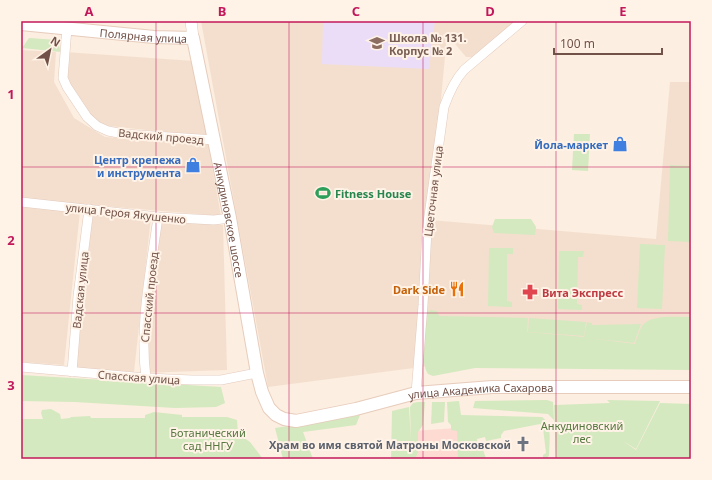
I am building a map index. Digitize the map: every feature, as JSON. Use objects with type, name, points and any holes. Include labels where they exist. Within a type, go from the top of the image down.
[{"type":"main road","name":"Полярная улица","points":[[21,24],[154,37],[193,38]]},
{"type":"main road","name":"Анкудиновское шоссе","points":[[193,38],[230,218],[257,373],[262,392],[269,408],[276,415]]},
{"type":"main road","name":"улица Академика Сахарова","points":[[276,415],[284,419],[296,421],[356,409],[416,393],[492,388],[691,387]]},
{"type":"street","name":"Анкудиновское шоссе","points":[[191,21],[193,38]]},
{"type":"street","name":"Цветочная улица","points":[[416,393],[427,230],[444,107],[453,85],[464,70],[522,21]]},
{"type":"street","name":"Вадский проезд","points":[[67,28],[63,78],[67,87],[87,117],[97,126],[108,131],[124,134],[214,140]]},
{"type":"street","name":"улица Героя Якушенко","points":[[21,202],[158,217],[214,220],[230,218]]},
{"type":"street","name":"Вадская улица","points":[[72,372],[78,296],[89,209]]},
{"type":"street","name":"Спасский проезд","points":[[146,378],[144,360],[144,328],[158,217]]},
{"type":"street","name":"Спасская улица","points":[[21,367],[146,378],[192,380],[221,380],[257,373]]},
{"type":"shaded area","points":[[201,21],[515,21],[473,57],[466,57],[447,34],[430,220],[656,239],[670,82],[691,82],[691,366],[429,366],[268,387]]},
{"type":"shaded area","name":"Школа № 131. Корпус № 2","points":[[323,21],[435,21],[429,69],[322,64]]},
{"type":"shaded area","points":[[21,50],[56,52],[54,82],[74,118],[105,137],[208,143],[221,216],[21,199]]},
{"type":"shaded area","points":[[65,52],[194,61],[209,132],[202,136],[100,125],[88,117],[63,79]]},
{"type":"shaded area","points":[[21,207],[80,211],[64,365],[21,362]]},
{"type":"shaded area","points":[[87,211],[151,217],[134,372],[72,368]]},
{"type":"shaded area","points":[[159,218],[223,225],[227,370],[141,373]]},
{"type":"shaded area","points":[[457,428],[460,459],[415,459],[413,431]]},
{"type":"green space","points":[[29,38],[57,40],[61,52],[22,48]]},
{"type":"green space","points":[[574,134],[590,134],[588,171],[572,170]]},
{"type":"green space","points":[[670,165],[691,166],[691,242],[668,241]]},
{"type":"green space","points":[[495,219],[531,219],[536,227],[535,235],[494,233],[492,227]]},
{"type":"green space","points":[[640,244],[665,245],[662,309],[637,308]]},
{"type":"green space","points":[[489,248],[513,248],[513,254],[507,254],[507,301],[512,302],[512,307],[488,306]]},
{"type":"green space","points":[[559,251],[584,251],[583,257],[578,257],[577,304],[582,305],[582,310],[558,309]]},
{"type":"green space","points":[[431,310],[437,311],[439,316],[528,318],[527,332],[584,337],[587,322],[592,323],[592,325],[641,324],[634,343],[588,338],[635,344],[642,326],[646,322],[665,317],[691,317],[691,370],[475,368],[433,376],[428,374],[425,368],[423,352],[427,312]]},
{"type":"green space","points":[[529,318],[586,322],[584,336],[528,332]]},
{"type":"green space","points":[[21,375],[221,387],[225,403],[216,407],[175,408],[75,402],[21,401]]},
{"type":"green space","points":[[547,400],[553,402],[554,420],[548,414],[473,408],[475,401]]},
{"type":"green space","name":"Анкудиновский лес","points":[[607,400],[660,401],[636,449],[623,441],[636,450],[660,403],[691,404],[691,459],[556,459],[554,405],[610,403]]},
{"type":"green space","points":[[459,401],[461,415],[542,417],[548,424],[549,429],[549,455],[547,459],[543,459],[543,455],[546,453],[543,428],[540,424],[504,431],[501,438],[486,441],[485,437],[477,439],[478,447],[482,446],[486,459],[458,459],[457,431],[451,430],[451,425],[448,422],[447,402]]},
{"type":"green space","points":[[425,402],[423,425],[418,432],[418,452],[415,459],[391,459],[392,411],[409,407],[411,440],[410,407],[413,403]]},
{"type":"green space","points":[[432,402],[445,402],[444,422],[431,424]]},
{"type":"green space","name":"Ботанический сад ННГУ","points":[[51,409],[60,414],[61,419],[90,416],[91,418],[145,418],[145,415],[154,412],[182,415],[182,417],[227,417],[237,420],[238,434],[250,442],[263,459],[21,459],[21,419],[43,419],[41,413],[42,410]]},
{"type":"green space","points":[[360,415],[356,425],[303,432],[313,459],[283,459],[275,428]]},
{"type":"place","name":"Школа № 131. Корпус № 2","points":[[377,43]]},
{"type":"place","name":"Йола-маркет","points":[[620,144]]},
{"type":"place","name":"Центр крепежа и инструмента","points":[[193,165]]},
{"type":"place","name":"Fitness House","points":[[323,193]]},
{"type":"place","name":"Dark Side","points":[[457,289]]},
{"type":"place","name":"Вита Экспресс","points":[[530,292]]},
{"type":"place","name":"Храм во имя святой Матроны Московской","points":[[523,444]]}]
